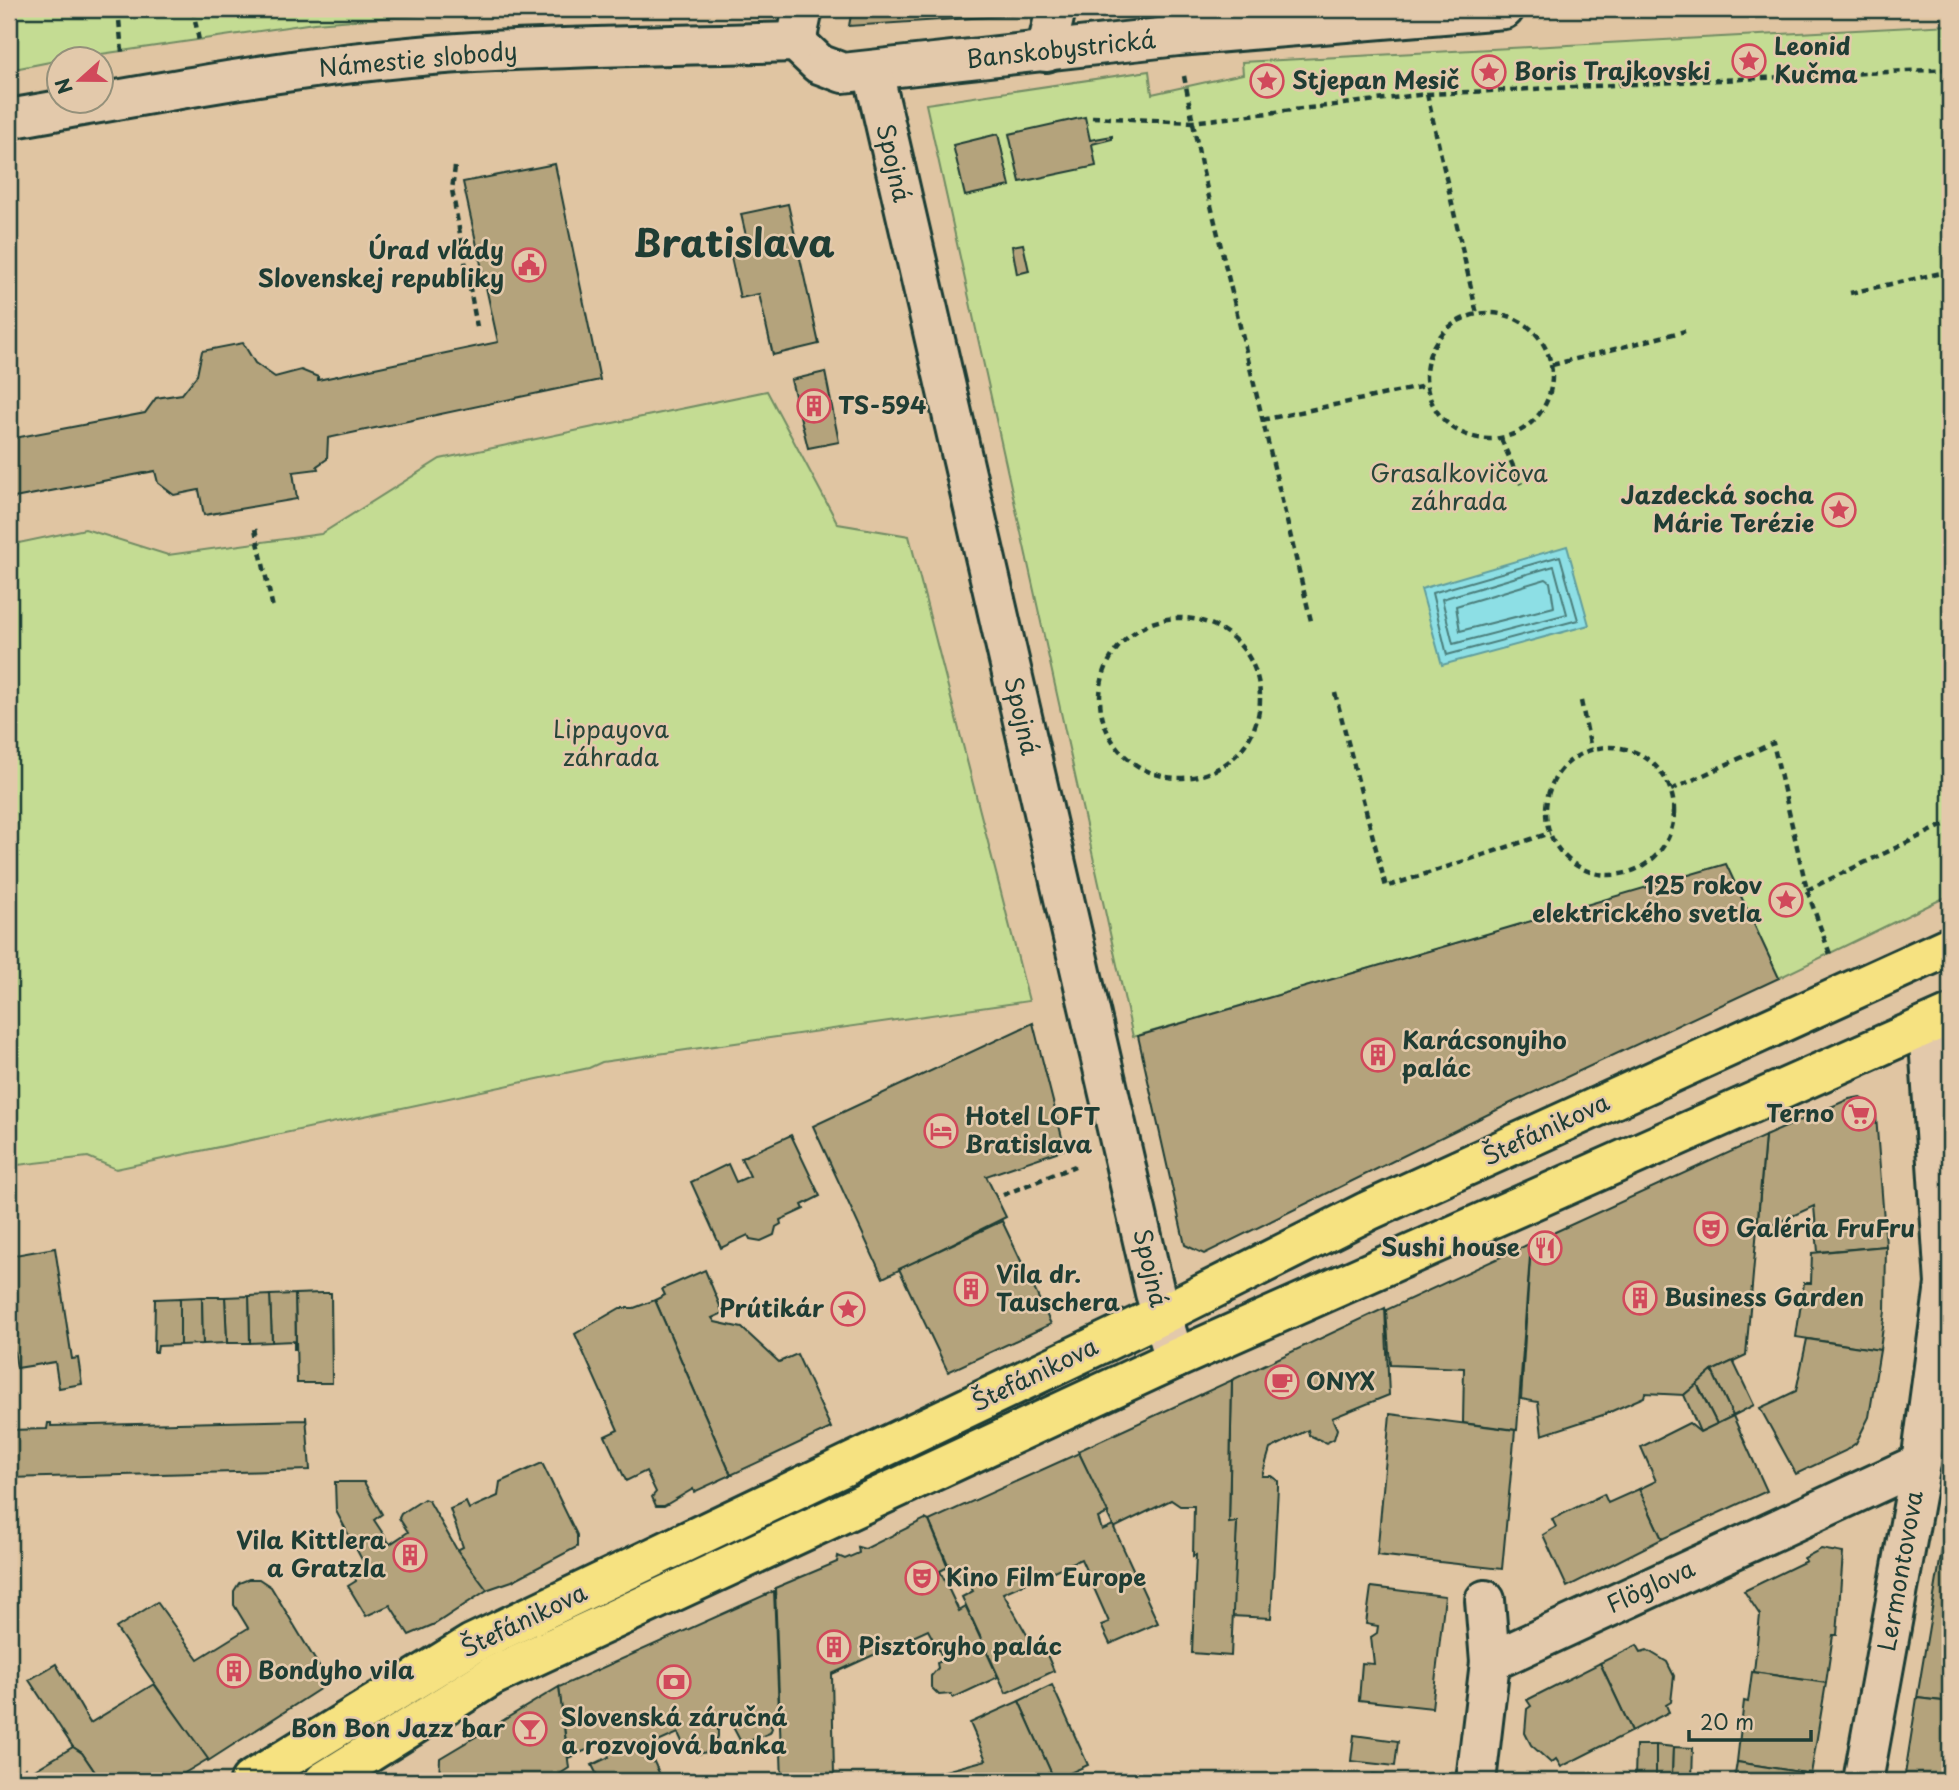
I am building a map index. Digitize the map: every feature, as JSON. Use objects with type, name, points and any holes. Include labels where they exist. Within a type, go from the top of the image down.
[{"type":"main road","name":"Štefánikova","points":[[250,1781],[472,1644],[1161,1315],[1368,1211],[1950,946]]},
{"type":"main road","name":"Štefánikova","points":[[324,1781],[492,1676],[1175,1359],[1939,1020]]},
{"type":"street","points":[[1046,52],[1056,9]]},
{"type":"street","name":"Banskobystrická","points":[[800,25],[808,56],[830,70],[873,71],[1178,36],[1504,9]]},
{"type":"street","name":"Námestie slobody","points":[[9,119],[187,88],[406,58],[800,25]]},
{"type":"street","name":"Spojná","points":[[873,71],[930,331],[1161,1315],[1175,1359]]},
{"type":"street","name":"Lermontovova","points":[[1863,1781],[1922,1462],[1945,1284],[1939,1020]]},
{"type":"street","name":"Flöglova","points":[[1490,1662],[1922,1462]]},
{"type":"street","points":[[1476,1781],[1490,1662],[1485,1600]]},
{"type":"path","points":[[118,9],[122,51]]},
{"type":"path","points":[[193,9],[199,41]]},
{"type":"path","points":[[1092,117],[1192,122],[1427,94],[1950,69]]},
{"type":"path","points":[[1186,87],[1192,122],[1311,621]]},
{"type":"path","points":[[1427,94],[1477,314]]},
{"type":"path","points":[[454,167],[452,190],[477,327]]},
{"type":"path","points":[[1850,293],[1950,271]]},
{"type":"path","points":[[1497,313],[1524,324],[1545,346],[1552,365],[1552,385],[1546,404],[1535,420],[1519,432],[1501,439],[1472,437],[1446,424],[1425,386],[1431,351],[1442,334],[1458,321],[1477,314],[1497,313]]},
{"type":"path","points":[[1552,365],[1685,331]]},
{"type":"path","points":[[1262,420],[1425,386]]},
{"type":"path","points":[[1501,439],[1521,484]]},
{"type":"path","points":[[254,529],[273,608]]},
{"type":"path","points":[[1170,618],[1195,619],[1218,627],[1238,642],[1253,666],[1260,693],[1258,716],[1247,743],[1231,762],[1209,774],[1185,779],[1160,776],[1137,767],[1119,751],[1106,730],[1100,706],[1101,681],[1110,658],[1126,638],[1147,625],[1170,618]]},
{"type":"path","points":[[1335,693],[1386,887],[1550,833]]},
{"type":"path","points":[[1581,701],[1591,749]]},
{"type":"path","points":[[1671,790],[1773,743],[1807,890],[1830,953]]},
{"type":"path","points":[[1610,747],[1639,754],[1662,772],[1671,790],[1674,812],[1670,834],[1659,853],[1642,867],[1621,874],[1599,874],[1578,866],[1561,852],[1550,833],[1546,812],[1548,792],[1558,773],[1572,759],[1591,749],[1610,747]]},
{"type":"path","points":[[1807,890],[1950,822]]},
{"type":"path","points":[[1003,1195],[1075,1166]]},
{"type":"green space","points":[[9,9],[502,9],[314,23],[116,52],[116,46],[46,46],[46,63],[9,70]]},
{"type":"green space","name":"Grasalkovičova záhrada","points":[[1950,25],[1950,895],[1779,978],[1726,865],[1133,1037],[926,104],[1149,71],[1152,94],[1243,74],[1242,62]]},
{"type":"green space","name":"Lippayova záhrada","points":[[767,391],[838,524],[909,536],[1029,1001],[602,1062],[589,1068],[116,1169],[88,1157],[9,1166],[9,545],[85,529],[168,555],[321,534],[440,459]]},
{"type":"water","points":[[1567,546],[1589,625],[1442,665],[1421,589]]},
{"type":"building","points":[[852,9],[1034,9],[1033,14],[849,26]]},
{"type":"building","points":[[1085,117],[1090,140],[1112,136],[1112,139],[1092,144],[1096,166],[1020,182],[1009,134]]},
{"type":"building","points":[[998,134],[1010,186],[965,196],[953,145]]},
{"type":"building","name":"Úrad vlády Slovenskej republiky","points":[[555,164],[600,380],[328,438],[327,459],[317,466],[318,469],[293,472],[297,499],[204,515],[199,490],[174,495],[158,483],[155,471],[9,499],[9,439],[145,413],[156,398],[182,394],[197,375],[202,351],[243,343],[255,363],[275,377],[301,370],[318,377],[318,380],[498,342],[463,182]]},
{"type":"building","points":[[788,204],[819,344],[773,355],[759,294],[740,298],[731,257],[750,253],[741,214]]},
{"type":"building","points":[[1023,244],[1029,271],[1017,274],[1012,246]]},
{"type":"building","name":"TS-594","points":[[825,372],[839,442],[808,448],[791,380]]},
{"type":"building","name":"Karácsonyiho palác","points":[[1726,864],[1779,978],[1511,1103],[1204,1254],[1185,1245],[1138,1036]]},
{"type":"building","points":[[1033,1023],[1065,1149],[986,1176],[1006,1217],[883,1278],[813,1126]]},
{"type":"building","points":[[1860,1097],[1871,1105],[1876,1116],[1886,1246],[1818,1252],[1814,1206],[1757,1232],[1765,1136],[1849,1099]]},
{"type":"building","points":[[791,1135],[820,1196],[802,1205],[804,1209],[780,1220],[781,1224],[776,1227],[774,1235],[761,1241],[750,1239],[748,1235],[721,1248],[691,1182],[728,1164],[736,1182],[750,1176],[741,1158]]},
{"type":"building","name":"Business Garden","points":[[1765,1136],[1746,1355],[1712,1371],[1684,1395],[1645,1393],[1644,1397],[1603,1415],[1542,1435],[1538,1402],[1521,1399],[1531,1243]]},
{"type":"building","name":"Vila dr. Tauschera","points":[[1002,1221],[1051,1324],[948,1372],[899,1269]]},
{"type":"building","points":[[1531,1243],[1517,1430],[1463,1423],[1464,1368],[1390,1365],[1386,1310]]},
{"type":"building","points":[[1886,1246],[1885,1311],[1880,1350],[1796,1337],[1804,1283],[1811,1283],[1812,1253]]},
{"type":"building","points":[[55,1248],[72,1359],[78,1358],[82,1384],[59,1388],[55,1362],[17,1368],[9,1320],[9,1256]]},
{"type":"building","points":[[705,1270],[723,1313],[712,1318],[715,1322],[742,1328],[779,1362],[797,1354],[831,1428],[731,1475],[655,1300],[665,1295],[662,1289]]},
{"type":"building","points":[[331,1293],[332,1383],[297,1383],[295,1294]]},
{"type":"building","points":[[295,1294],[294,1349],[294,1341],[272,1342],[270,1295]]},
{"type":"building","points":[[270,1295],[272,1342],[250,1343],[249,1296]]},
{"type":"building","points":[[249,1296],[250,1343],[227,1343],[225,1297]]},
{"type":"building","points":[[202,1297],[203,1344],[180,1345],[180,1298]]},
{"type":"building","points":[[202,1297],[225,1297],[227,1343],[203,1344]]},
{"type":"building","points":[[180,1298],[180,1345],[158,1346],[157,1352],[154,1352],[155,1299]]},
{"type":"building","points":[[655,1300],[731,1475],[694,1492],[693,1489],[664,1506],[656,1506],[652,1497],[656,1492],[646,1471],[626,1481],[605,1436],[618,1430],[575,1334],[620,1308],[634,1308]]},
{"type":"building","points":[[1385,1308],[1389,1395],[1332,1418],[1337,1429],[1334,1439],[1326,1443],[1309,1435],[1308,1430],[1270,1449],[1262,1476],[1271,1476],[1278,1481],[1271,1618],[1231,1616],[1237,1522],[1229,1523],[1232,1380]]},
{"type":"building","points":[[1807,1339],[1880,1350],[1869,1417],[1856,1443],[1796,1474],[1760,1408],[1796,1391]]},
{"type":"building","points":[[1733,1361],[1754,1405],[1733,1416],[1712,1371]]},
{"type":"building","points":[[1712,1371],[1733,1416],[1717,1424],[1697,1384]]},
{"type":"building","points":[[1232,1380],[1229,1523],[1237,1522],[1231,1656],[1192,1653],[1196,1555],[1193,1556],[1194,1506],[1180,1506],[1171,1500],[1114,1528],[1078,1451]]},
{"type":"building","points":[[1697,1384],[1717,1424],[1700,1432],[1684,1395]]},
{"type":"building","points":[[1390,1414],[1515,1430],[1502,1569],[1377,1555]]},
{"type":"building","points":[[306,1416],[310,1470],[9,1478],[9,1430],[47,1429],[48,1423],[51,1423],[51,1426],[306,1420]]},
{"type":"building","points":[[1733,1416],[1767,1491],[1662,1539],[1639,1489],[1656,1481],[1641,1447],[1689,1423],[1700,1432]]},
{"type":"building","points":[[1079,1453],[1108,1513],[1098,1518],[1102,1530],[1113,1525],[1158,1623],[1110,1644],[1101,1625],[1109,1622],[1081,1559],[1003,1593],[1038,1654],[1045,1650],[1054,1671],[1006,1693],[962,1597],[973,1591],[967,1580],[957,1585],[929,1521]]},
{"type":"building","points":[[542,1463],[577,1535],[577,1547],[512,1581],[486,1590],[457,1550],[463,1547],[450,1509],[466,1502],[469,1509],[498,1496],[500,1482]]},
{"type":"building","name":"Vila Kittlera a Gratzla","points":[[335,1482],[364,1482],[382,1514],[374,1520],[390,1544],[408,1532],[399,1518],[401,1514],[424,1499],[429,1501],[457,1550],[487,1590],[435,1624],[409,1635],[390,1605],[366,1616],[348,1586],[356,1581],[355,1576],[367,1569],[336,1511]]},
{"type":"building","points":[[1639,1489],[1662,1539],[1567,1587],[1543,1535],[1556,1527],[1552,1519],[1604,1494],[1608,1503]]},
{"type":"building","points":[[1950,1499],[1950,1544],[1943,1543]]},
{"type":"building","name":"Pisztoryho palác","points":[[925,1519],[929,1521],[948,1567],[940,1571],[959,1611],[966,1607],[998,1677],[953,1698],[951,1694],[939,1695],[931,1687],[931,1676],[938,1668],[937,1663],[944,1660],[928,1630],[832,1674],[834,1775],[842,1776],[844,1781],[782,1781],[775,1588],[837,1562],[838,1556],[845,1559],[859,1553],[858,1547],[865,1549]]},
{"type":"building","points":[[1943,1543],[1950,1544],[1950,1702],[1917,1698]]},
{"type":"building","points":[[1821,1549],[1843,1553],[1837,1635],[1833,1635],[1826,1683],[1754,1672],[1760,1615],[1744,1591],[1806,1561],[1804,1558]]},
{"type":"building","name":"Bondyho vila","points":[[259,1579],[271,1587],[329,1683],[208,1761],[116,1628],[157,1602],[198,1659],[248,1628],[234,1605],[234,1591],[239,1583]]},
{"type":"building","points":[[1371,1587],[1445,1596],[1432,1708],[1359,1700],[1362,1663],[1374,1664],[1371,1637],[1377,1633],[1378,1626],[1366,1624]]},
{"type":"building","name":"Slovenská záručná a rozvojová banka","points":[[774,1591],[779,1711],[765,1717],[772,1728],[770,1733],[742,1744],[725,1712],[713,1717],[718,1727],[718,1737],[707,1752],[697,1754],[685,1748],[678,1733],[647,1747],[662,1779],[659,1781],[600,1781],[592,1765],[609,1757],[603,1743],[568,1758],[559,1687]]},
{"type":"building","points":[[1637,1645],[1641,1652],[1647,1650],[1667,1662],[1674,1676],[1671,1702],[1666,1705],[1669,1712],[1632,1731],[1600,1663]]},
{"type":"building","points":[[1600,1663],[1632,1731],[1561,1767],[1556,1759],[1551,1763],[1531,1745],[1525,1733],[1527,1709],[1531,1706],[1527,1700]]},
{"type":"building","points":[[56,1664],[90,1723],[154,1684],[208,1759],[171,1781],[101,1781],[82,1753],[73,1747],[29,1680]]},
{"type":"building","points":[[1752,1672],[1826,1683],[1811,1774],[1737,1762],[1744,1701],[1748,1702]]},
{"type":"building","points":[[1052,1685],[1088,1765],[1054,1780],[1019,1701]]},
{"type":"building","points":[[559,1687],[569,1768],[549,1781],[439,1781],[440,1758]]},
{"type":"building","points":[[1917,1698],[1950,1702],[1950,1781],[1904,1781]]},
{"type":"building","points":[[1019,1701],[1055,1781],[908,1781],[986,1760],[970,1723]]},
{"type":"building","points":[[1354,1735],[1398,1741],[1395,1766],[1351,1761]]},
{"type":"building","points":[[1636,1745],[1656,1745],[1656,1778],[1635,1777]]},
{"type":"building","points":[[1656,1745],[1673,1747],[1672,1778],[1656,1778]]},
{"type":"building","points":[[73,1747],[82,1753],[101,1781],[9,1781],[25,1768],[28,1774]]},
{"type":"building","points":[[1673,1747],[1693,1748],[1692,1779],[1672,1778]]},
{"type":"building","points":[[1737,1762],[1811,1774],[1810,1781],[1734,1781]]},
{"type":"building","points":[[1373,1774],[1436,1781],[1372,1781]]},
{"type":"place","name":"Leonid Kučma","points":[[1749,61]]},
{"type":"place","name":"Boris Trajkovski","points":[[1489,72]]},
{"type":"place","name":"Stjepan Mesič","points":[[1267,81]]},
{"type":"place","name":"Úrad vlády Slovenskej republiky","points":[[529,265]]},
{"type":"place","name":"TS-594","points":[[814,406]]},
{"type":"place","name":"Jazdecká socha Márie Terézie","points":[[1839,510]]},
{"type":"place","name":"125 rokov elektrického svetla","points":[[1786,900]]},
{"type":"place","name":"Karácsonyiho palác","points":[[1378,1055]]},
{"type":"place","name":"Terno","points":[[1859,1114]]},
{"type":"place","name":"Hotel LOFT Bratislava","points":[[941,1131]]},
{"type":"place","name":"Galéria FruFru","points":[[1711,1229]]},
{"type":"place","name":"Sushi house","points":[[1545,1248]]},
{"type":"place","name":"Vila dr. Tauschera","points":[[971,1289]]},
{"type":"place","name":"Business Garden","points":[[1640,1298]]},
{"type":"place","name":"Prútikár","points":[[848,1309]]},
{"type":"place","name":"ONYX","points":[[1282,1382]]},
{"type":"place","name":"Vila Kittlera a Gratzla","points":[[410,1555]]},
{"type":"place","name":"Kino Film Europe","points":[[922,1578]]},
{"type":"place","name":"Pisztoryho palác","points":[[834,1647]]},
{"type":"place","name":"Bondyho vila","points":[[234,1671]]},
{"type":"place","name":"Slovenská záručná a rozvojová banka","points":[[674,1682]]},
{"type":"place","name":"Bon Bon Jazz bar","points":[[530,1729]]},
{"type":"district","name":"Bratislava","points":[[734,244]]}]
